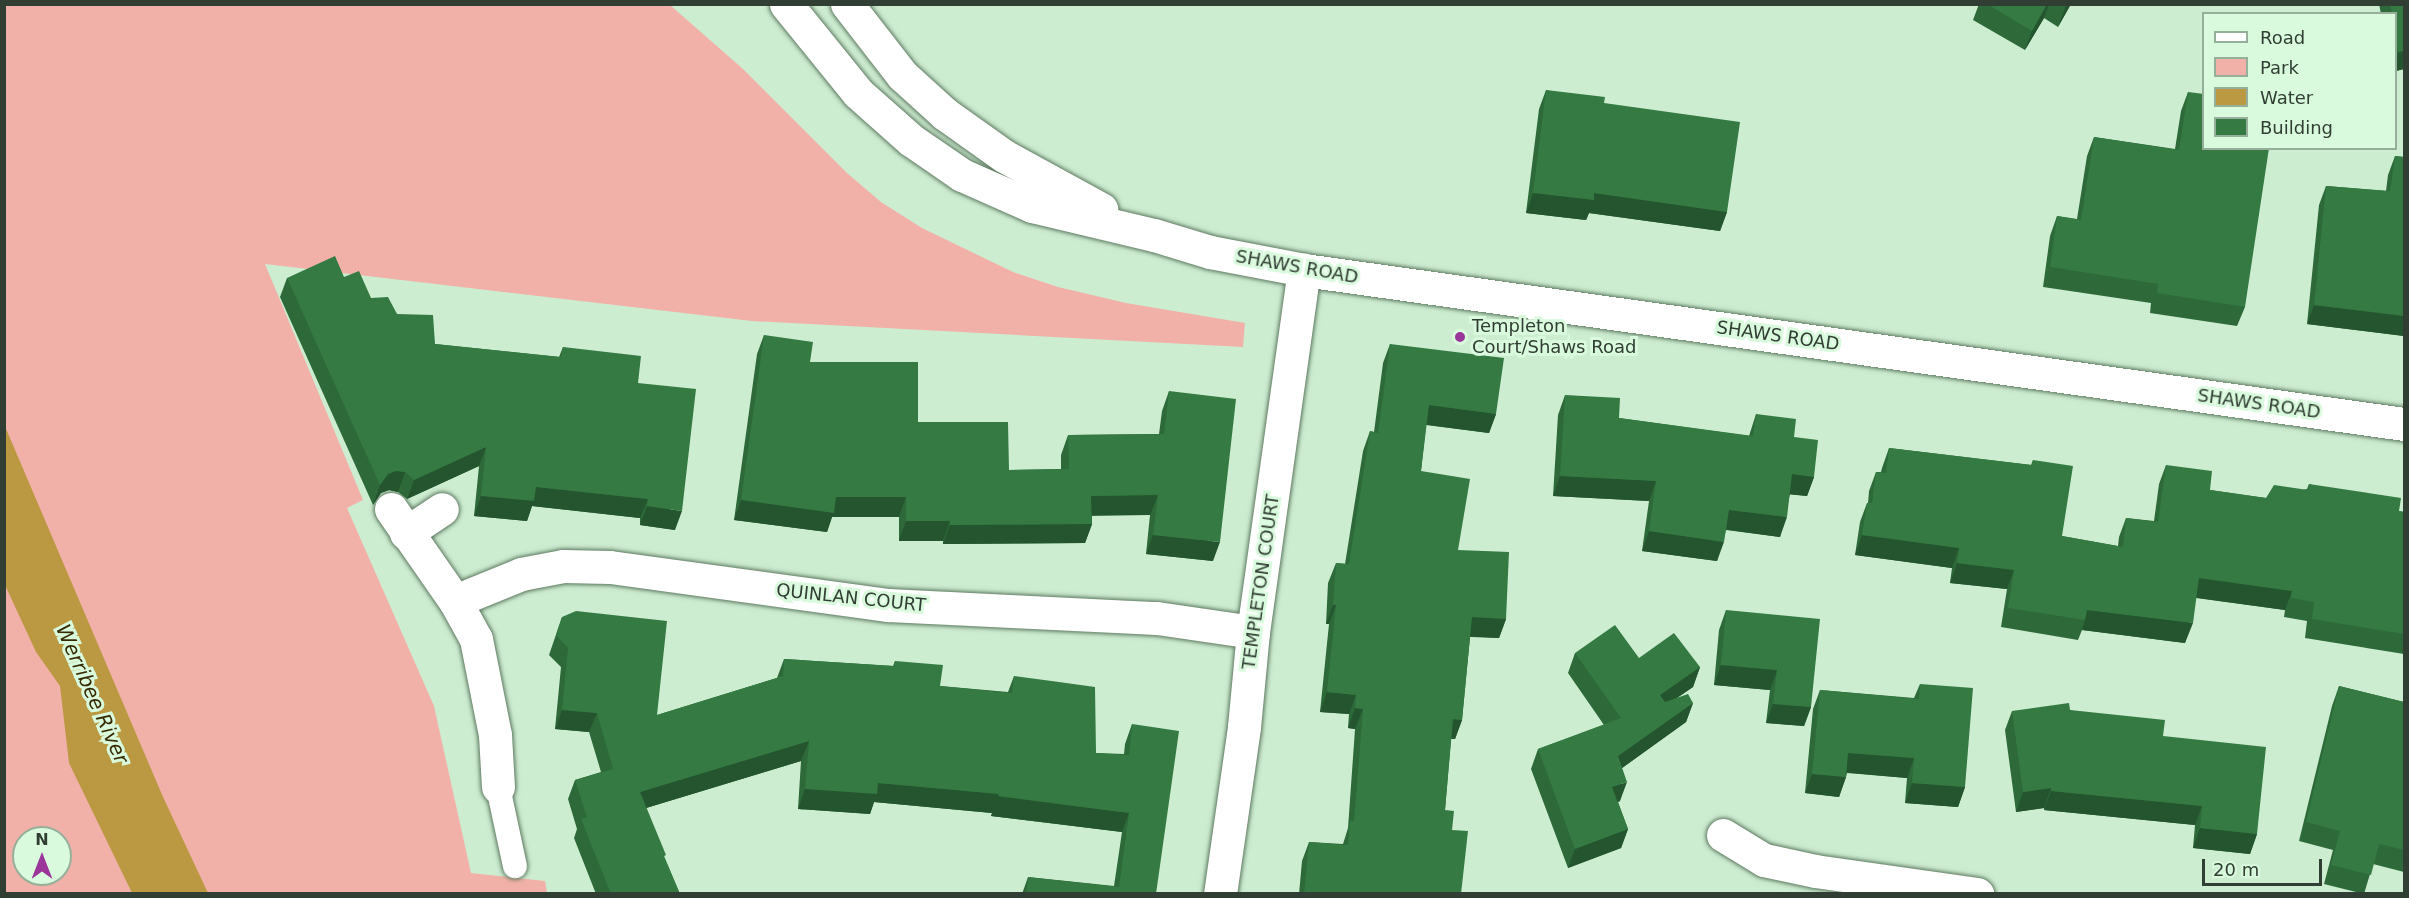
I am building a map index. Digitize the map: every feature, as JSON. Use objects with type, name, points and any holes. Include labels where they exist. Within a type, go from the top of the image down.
[{"type":"street","name":"SHAWS ROAD","points":[[786,4],[858,93],[911,140],[962,176],[1032,206],[1154,235],[1210,252],[1304,270],[2404,424]]},
{"type":"street","name":"SHAWS ROAD","points":[[847,4],[902,75],[945,114],[1004,156],[1069,193],[1154,235]]},
{"type":"street","name":"TEMPLETON COURT","points":[[1220,894],[1244,727],[1253,632],[1304,270]]},
{"type":"street","points":[[442,509],[398,521],[455,601],[476,639],[505,735],[498,787]]},
{"type":"street","name":"QUINLAN COURT","points":[[455,601],[521,574],[563,566],[610,567],[888,605],[1157,618],[1253,632]]},
{"type":"street","points":[[1723,835],[1764,860],[1815,871],[1977,894]]},
{"type":"lane","points":[[498,787],[515,866]]},
{"type":"green space","points":[[5,5],[670,5],[743,69],[847,173],[881,202],[922,228],[1013,272],[1058,287],[1126,303],[1245,323],[1243,347],[752,321],[265,264],[363,500],[347,508],[434,706],[471,873],[545,881],[547,893],[5,894]]},
{"type":"water","name":"Werribee River","points":[[4,424],[163,797],[208,893],[132,893],[69,763],[60,686],[36,652],[5,585]]},
{"type":"building","points":[[1987,4],[2047,4],[2032,31]]},
{"type":"building","points":[[2390,4],[2404,4],[2404,51],[2398,52],[2397,12],[2392,12]]},
{"type":"building","points":[[1546,90],[1605,97],[1604,103],[1740,122],[1727,212],[1594,193],[1594,200],[1533,193]]},
{"type":"building","points":[[2188,92],[2202,94],[2202,150],[2269,150],[2245,307],[2157,293],[2158,284],[2050,267],[2057,216],[2081,220],[2094,137],[2179,150]]},
{"type":"building","points":[[2395,156],[2404,157],[2404,316],[2314,305],[2326,186],[2390,191]]},
{"type":"building","points":[[335,256],[344,277],[359,271],[371,298],[388,297],[397,314],[433,315],[435,344],[561,357],[563,347],[641,356],[638,383],[696,389],[682,511],[647,506],[648,499],[536,487],[534,501],[481,496],[486,447],[414,480],[405,472],[396,471],[388,474],[380,485],[287,278]]},
{"type":"building","points":[[764,335],[813,342],[810,362],[918,362],[918,422],[1008,422],[1009,470],[1069,469],[1068,435],[1164,434],[1169,391],[1236,399],[1220,542],[1153,535],[1158,495],[1091,496],[1092,524],[950,525],[950,521],[906,521],[906,497],[836,497],[834,513],[741,500]]},
{"type":"building","points":[[1390,344],[1504,358],[1496,414],[1429,405],[1421,471],[1470,479],[1458,550],[1509,552],[1506,619],[1472,617],[1462,720],[1453,719],[1445,810],[1454,811],[1452,830],[1468,831],[1461,894],[1304,894],[1309,842],[1348,845],[1350,821],[1354,821],[1363,709],[1355,708],[1356,695],[1327,692],[1336,605],[1333,605],[1336,563],[1349,564],[1370,431],[1378,433]]},
{"type":"building","points":[[1565,395],[1620,398],[1619,418],[1753,436],[1756,414],[1796,419],[1794,437],[1818,440],[1814,477],[1792,474],[1787,517],[1729,510],[1724,542],[1649,531],[1656,481],[1560,476]]},
{"type":"building","points":[[1889,448],[2032,465],[2033,460],[2073,466],[2062,536],[2123,547],[2126,518],[2158,522],[2166,465],[2212,471],[2210,490],[2266,498],[2274,485],[2308,490],[2309,484],[2401,498],[2399,511],[2404,512],[2404,634],[2312,619],[2314,602],[2291,598],[2292,591],[2199,578],[2193,623],[2087,610],[2085,620],[2008,608],[2014,570],[1957,563],[1959,548],[1862,535],[1867,503],[1872,503],[1876,472],[1886,473]]},
{"type":"building","points":[[1726,610],[1820,619],[1811,707],[1773,704],[1777,670],[1721,665]]},
{"type":"building","points":[[576,611],[667,621],[657,715],[783,676],[784,659],[894,666],[895,661],[943,665],[940,686],[1012,693],[1014,676],[1095,687],[1096,753],[1129,755],[1132,724],[1179,731],[1156,894],[1026,894],[1028,877],[1119,887],[1129,813],[998,796],[999,794],[878,783],[877,794],[805,789],[809,741],[640,792],[680,894],[611,894],[581,819],[587,817],[575,780],[613,769],[597,713],[562,710],[568,648],[556,635],[562,617]]},
{"type":"building","points":[[1615,625],[1639,658],[1674,633],[1700,667],[1660,695],[1665,702],[1688,694],[1693,703],[1618,756],[1627,782],[1612,787],[1628,829],[1575,849],[1538,749],[1621,718],[1575,653]]},
{"type":"building","points":[[1920,684],[1973,688],[1965,787],[1912,783],[1914,758],[1848,753],[1846,777],[1812,774],[1820,690],[1919,699]]},
{"type":"building","points":[[2339,686],[2404,702],[2404,850],[2379,844],[2371,875],[2331,865],[2340,831],[2306,822]]},
{"type":"building","points":[[2069,703],[2070,710],[2165,720],[2163,736],[2266,747],[2257,834],[2200,828],[2202,806],[2051,791],[2051,788],[2023,792],[2012,711]]},
{"type":"place","name":"Templeton Court/Shaws Road","points":[[1460,337]]}]
